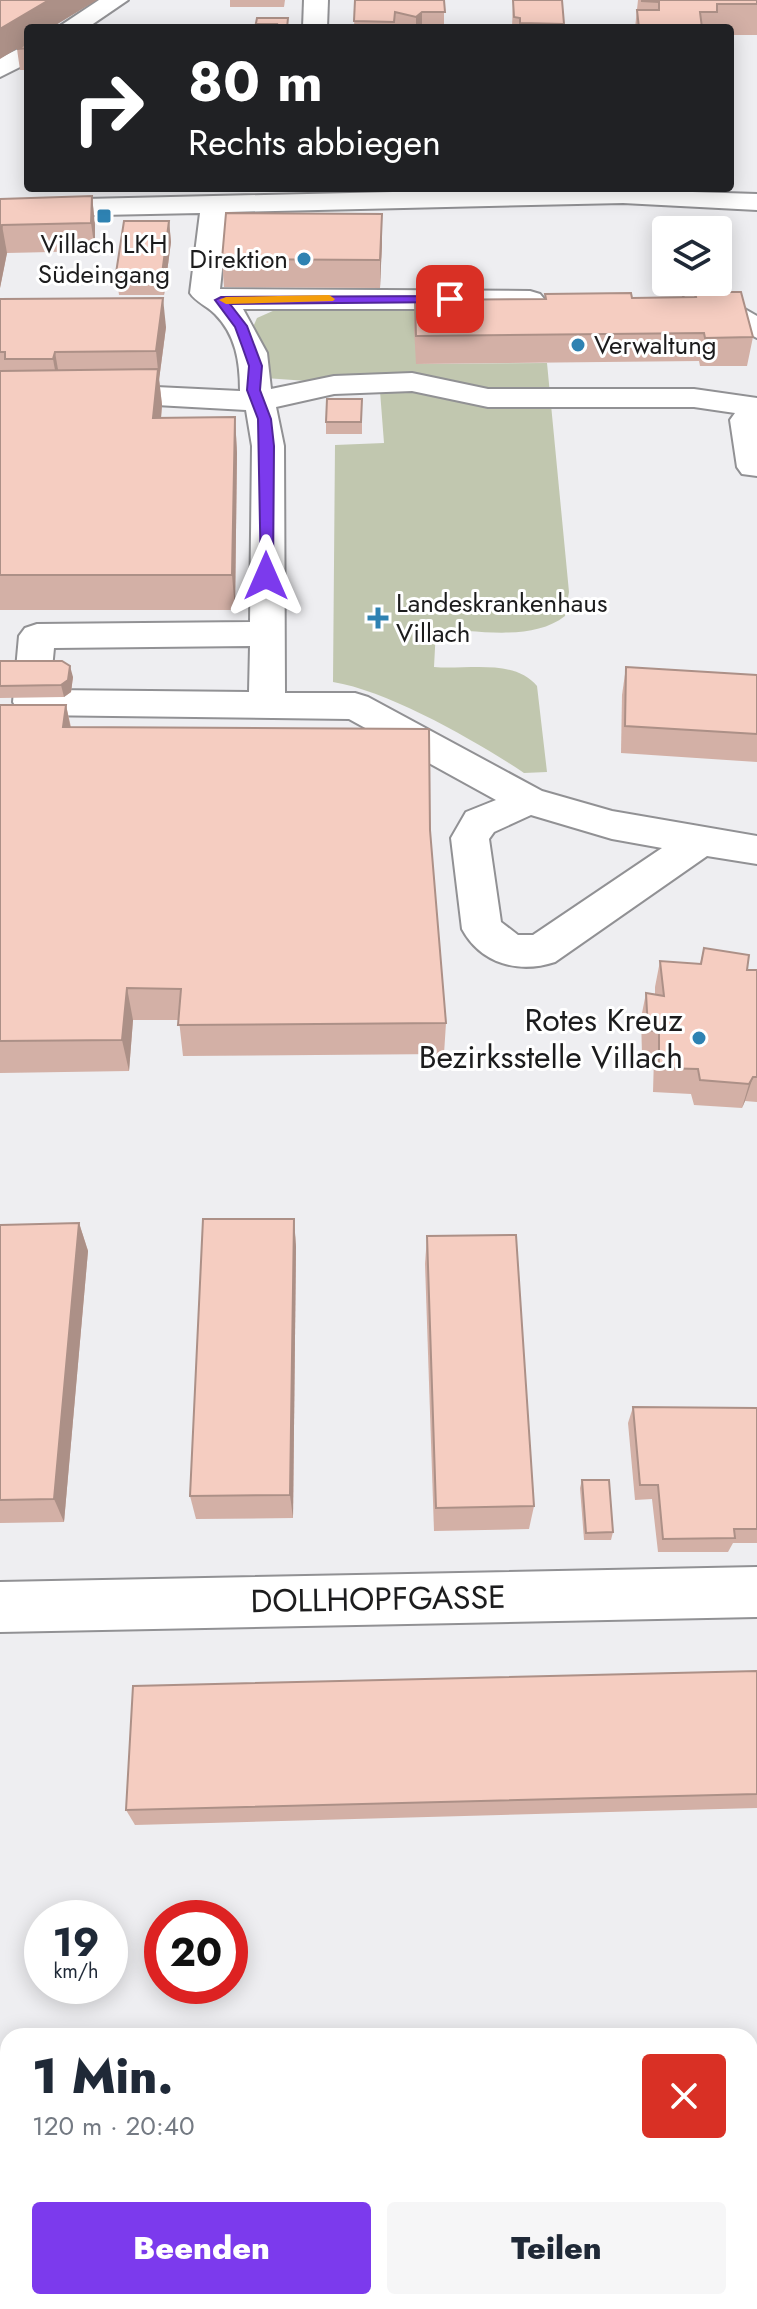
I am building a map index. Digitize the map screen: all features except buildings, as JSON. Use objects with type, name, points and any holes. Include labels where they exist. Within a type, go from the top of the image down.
[{"type":"street","points":[[76,24],[116,0]]},
{"type":"street","points":[[315,24],[316,0]]},
{"type":"street","points":[[0,69],[24,54]]},
{"type":"street","points":[[0,209],[623,195],[757,202]]},
{"type":"street","points":[[215,203],[205,293],[221,300],[564,300]]},
{"type":"street","points":[[221,300],[241,326],[256,366],[253,390],[265,419],[268,446],[267,702]]},
{"type":"street","points":[[673,300],[719,306],[757,329]]},
{"type":"street","points":[[0,399],[188,412],[334,385],[412,382],[488,398],[694,398],[757,409]]},
{"type":"street","points":[[753,467],[745,428],[746,420],[757,409]]},
{"type":"street","points":[[235,511],[267,518]]},
{"type":"street","points":[[266,634],[37,636],[31,702],[267,702],[355,706],[529,801],[612,825],[757,850]]},
{"type":"street","points":[[529,801],[480,822],[470,838],[482,929],[510,951],[541,951],[699,842]]},
{"type":"street","name":"DOLLHOPFGASSE","points":[[0,1607],[757,1592]]},
{"type":"green space","points":[[284,306],[417,306],[416,364],[547,363],[569,592],[565,616],[552,624],[520,632],[436,629],[434,667],[503,668],[527,677],[537,686],[547,772],[524,773],[405,706],[333,682],[335,445],[384,443],[380,391],[367,376],[307,381],[265,378],[250,334],[257,318]]},
{"type":"slow traffic","points":[[226,300],[329,299]]},
{"type":"place","name":"Villach LKH Südeingang","points":[[104,216]]},
{"type":"place","name":"Direktion","points":[[304,259]]},
{"type":"place","name":"Verwaltung","points":[[578,345]]},
{"type":"place","name":"Landeskrankenhaus Villach","points":[[378,618]]},
{"type":"place","name":"Rotes Kreuz Bezirksstelle Villach","points":[[699,1038]]},
{"type":"route","points":[[266,576],[268,446],[265,419],[253,390],[256,366],[241,326],[221,300],[450,299]]}]
